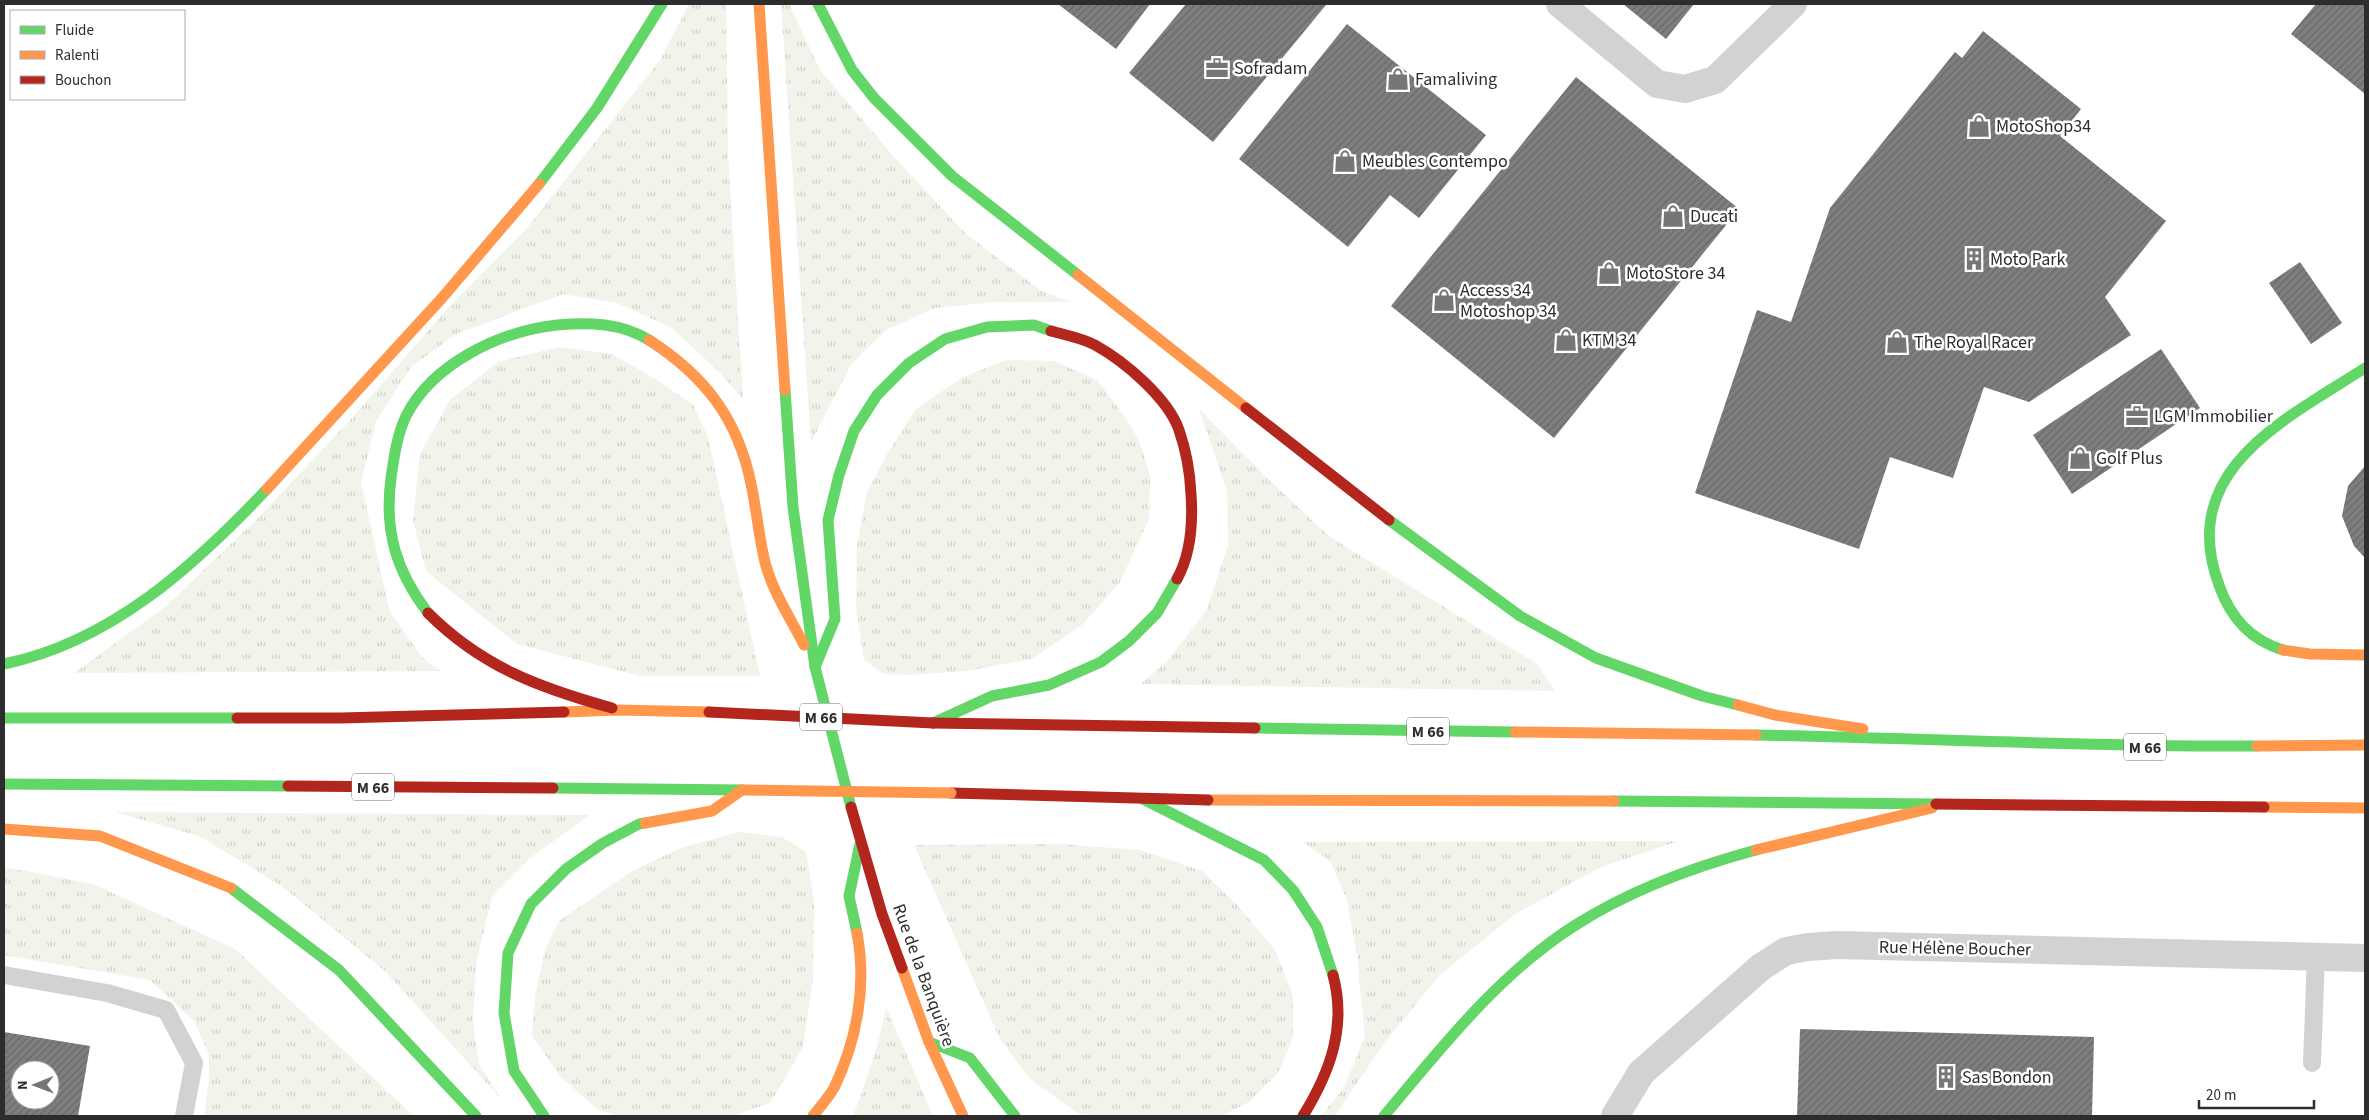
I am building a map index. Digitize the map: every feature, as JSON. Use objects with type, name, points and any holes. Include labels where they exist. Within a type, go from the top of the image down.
[{"type":"main road","points":[[4,664],[18,662],[67,645],[108,624],[160,588],[206,548],[286,469],[413,331],[520,208],[579,131],[636,50],[662,4]]},
{"type":"main road","points":[[759,4],[793,506],[815,667]]},
{"type":"main road","name":"M 66","points":[[818,4],[852,70],[874,98],[952,176],[1419,544],[1520,616],[1596,658],[1702,696],[1775,714],[1924,738]]},
{"type":"main road","name":"M 66","points":[[618,710],[528,682],[487,659],[446,631],[413,594],[396,560],[388,527],[388,492],[396,445],[411,407],[436,378],[472,351],[515,332],[554,325],[597,323],[637,333],[666,352],[692,375],[720,406],[744,449],[768,574],[815,667]]},
{"type":"main road","name":"M 66","points":[[815,667],[835,619],[828,520],[839,474],[854,430],[877,395],[909,363],[945,339],[987,327],[1034,325],[1094,344],[1131,370],[1154,390],[1178,429],[1190,477],[1193,521],[1183,568],[1157,613],[1129,641],[1101,662],[1049,685],[992,696],[933,723]]},
{"type":"main road","points":[[2365,368],[2281,423],[2245,453],[2231,469],[2214,502],[2210,527],[2215,574],[2223,599],[2246,630],[2257,639],[2269,645],[2314,654],[2365,655]]},
{"type":"main road","name":"Rue de la Banquière","points":[[815,667],[860,843],[882,914],[929,1042],[963,1116]]},
{"type":"main road","name":"M 66","points":[[4,718],[341,718],[618,710],[708,712],[933,723],[1924,738],[2144,747],[2365,745]]},
{"type":"main road","name":"M 66","points":[[4,784],[742,790],[951,793],[1143,799],[1953,803],[2365,808]]},
{"type":"main road","points":[[544,1116],[514,1071],[504,1013],[508,953],[531,904],[566,869],[603,843],[639,824],[712,811],[742,790]]},
{"type":"main road","name":"M 66","points":[[1143,799],[1264,860],[1294,890],[1316,927],[1329,959],[1338,993],[1338,1026],[1333,1053],[1321,1087],[1303,1116]]},
{"type":"main road","name":"M 66","points":[[1384,1116],[1453,1034],[1512,976],[1573,927],[1612,904],[1673,877],[1741,853],[1953,803]]},
{"type":"main road","points":[[4,829],[100,836],[233,889],[338,970],[476,1116]]},
{"type":"main road","points":[[813,1116],[833,1089],[848,1053],[861,999],[861,955],[849,896],[860,843]]},
{"type":"main road","points":[[929,1042],[970,1058],[1015,1116]]},
{"type":"street","points":[[1560,4],[1657,84],[1685,88],[1715,80],[1793,4]]},
{"type":"street","name":"Rue Hélène Boucher","points":[[1615,1116],[1641,1073],[1741,983],[1786,951],[1837,945],[2365,958]]},
{"type":"lane","points":[[2312,1063],[2316,957]]},
{"type":"lane","points":[[4,975],[107,993],[166,1010],[194,1063],[184,1116]]},
{"type":"green space","points":[[689,4],[726,4],[728,154],[743,399],[720,373],[672,328],[617,303],[563,294],[456,334],[411,367],[376,421],[361,483],[390,612],[422,657],[440,671],[74,673],[165,607],[256,520],[352,418],[448,308],[528,227],[660,60]]},
{"type":"green space","points":[[781,4],[789,4],[820,70],[895,158],[966,234],[1040,290],[1071,302],[994,302],[935,308],[886,330],[852,363],[811,442]]},
{"type":"green space","points":[[559,347],[612,354],[657,380],[693,405],[708,437],[760,676],[640,676],[517,644],[426,571],[413,520],[420,454],[450,400],[498,362]]},
{"type":"green space","points":[[1007,360],[1054,361],[1097,380],[1123,414],[1139,440],[1150,476],[1149,519],[1120,582],[1083,624],[1032,659],[966,671],[911,675],[883,674],[864,660],[856,606],[857,544],[867,492],[886,456],[916,409],[963,377]]},
{"type":"green space","points":[[1199,409],[1268,479],[1330,537],[1537,664],[1555,691],[1141,684],[1168,660],[1206,611],[1228,545],[1227,491]]},
{"type":"green space","points":[[115,812],[589,815],[529,859],[492,896],[476,964],[473,1023],[479,1064],[501,1099],[385,971],[283,887],[199,836]]},
{"type":"green space","points":[[739,832],[782,837],[806,852],[814,901],[813,979],[803,1047],[770,1103],[733,1116],[618,1116],[598,1110],[561,1077],[532,1036],[535,997],[545,950],[559,921],[634,870],[681,848]]},
{"type":"green space","points":[[1679,841],[1601,867],[1515,914],[1440,975],[1384,1043],[1335,1116],[1321,1116],[1344,1088],[1365,1036],[1357,955],[1347,900],[1330,861],[1303,842]]},
{"type":"green space","points":[[1060,844],[1140,850],[1202,871],[1236,904],[1275,950],[1293,996],[1293,1037],[1278,1073],[1249,1102],[1221,1116],[1085,1116],[1076,1112],[1030,1079],[1000,1039],[914,845]]},
{"type":"green space","points":[[4,867],[93,884],[235,949],[414,1116],[204,1116],[209,1080],[209,1054],[194,1021],[150,980],[4,955]]},
{"type":"green space","points":[[886,1007],[933,1116],[853,1116],[872,1062]]},
{"type":"building","points":[[1058,4],[1150,4],[1116,49]]},
{"type":"building","points":[[1186,4],[1326,5],[1213,142],[1129,73]]},
{"type":"building","points":[[1623,4],[1694,4],[1666,39]]},
{"type":"building","points":[[2316,4],[2365,4],[2365,94],[2291,34]]},
{"type":"building","points":[[1347,24],[1486,135],[1419,218],[1390,195],[1348,247],[1239,159]]},
{"type":"building","name":"Moto Park","points":[[1983,31],[2081,109],[2060,136],[2166,221],[2105,297],[2131,335],[2029,402],[1984,387],[1953,478],[1890,457],[1859,549],[1695,493],[1757,310],[1791,322],[1830,208],[1955,52],[1962,58]]},
{"type":"building","points":[[1576,77],[1739,209],[1554,438],[1391,306]]},
{"type":"building","points":[[2300,262],[2342,323],[2311,344],[2269,283]]},
{"type":"building","points":[[2161,349],[2200,408],[2072,494],[2033,435]]},
{"type":"building","points":[[2365,466],[2365,558],[2354,546],[2342,516],[2348,486]]},
{"type":"building","name":"Sas Bondon","points":[[1800,1029],[2094,1037],[2092,1116],[1797,1116]]},
{"type":"building","points":[[4,1032],[90,1046],[78,1116],[4,1116]]},
{"type":"traffic: fast","points":[[539,184],[597,108],[662,4]]},
{"type":"traffic: fast","points":[[818,4],[852,70],[874,98],[952,176],[1078,275]]},
{"type":"traffic: fast","points":[[428,613],[400,566],[391,533],[389,516],[391,478],[398,438],[406,416],[418,397],[433,380],[451,365],[471,353],[492,342],[536,328],[569,324],[605,325],[627,330],[649,340]]},
{"type":"traffic: fast","points":[[815,667],[835,619],[828,520],[839,475],[854,431],[877,395],[909,363],[945,339],[987,327],[1034,325],[1051,331]]},
{"type":"traffic: fast","points":[[2283,650],[2271,646],[2251,633],[2235,617],[2229,607],[2219,585],[2210,545],[2213,510],[2225,479],[2246,452],[2303,407],[2365,368]]},
{"type":"traffic: fast","points":[[785,390],[793,507],[815,667],[851,807]]},
{"type":"traffic: fast","points":[[4,664],[43,653],[80,638],[115,619],[148,597],[180,572],[210,546],[267,489]]},
{"type":"traffic: fast","points":[[1389,520],[1520,616],[1596,658],[1702,696],[1738,705]]},
{"type":"traffic: fast","points":[[933,723],[992,696],[1049,685],[1101,662],[1129,641],[1157,613],[1177,579]]},
{"type":"traffic: fast","points":[[4,718],[237,718]]},
{"type":"traffic: fast","points":[[1255,728],[1515,732]]},
{"type":"traffic: fast","points":[[1756,735],[2069,744],[2257,746]]},
{"type":"traffic: fast","points":[[4,784],[288,786]]},
{"type":"traffic: fast","points":[[553,788],[742,790]]},
{"type":"traffic: fast","points":[[1143,799],[1264,860],[1293,890],[1317,927],[1333,975]]},
{"type":"traffic: fast","points":[[1614,801],[1936,804]]},
{"type":"traffic: fast","points":[[544,1116],[514,1071],[504,1013],[508,953],[531,904],[566,869],[603,843],[639,824],[645,823]]},
{"type":"traffic: fast","points":[[857,933],[849,896],[860,844]]},
{"type":"traffic: fast","points":[[1384,1116],[1472,1014],[1496,989],[1547,945],[1574,926],[1617,901],[1685,872],[1756,850]]},
{"type":"traffic: fast","points":[[231,888],[339,970],[476,1116]]},
{"type":"traffic: fast","points":[[929,1042],[970,1058],[1015,1116]]},
{"type":"traffic: slow","points":[[759,4],[785,390]]},
{"type":"traffic: slow","points":[[267,489],[442,298],[539,184]]},
{"type":"traffic: slow","points":[[1078,275],[1246,408]]},
{"type":"traffic: slow","points":[[649,340],[687,369],[716,401],[728,419],[745,461],[769,576],[804,645]]},
{"type":"traffic: slow","points":[[2283,650],[2310,654],[2365,655]]},
{"type":"traffic: slow","points":[[1738,705],[1775,715],[1863,729]]},
{"type":"traffic: slow","points":[[564,712],[618,710],[709,712]]},
{"type":"traffic: slow","points":[[1515,732],[1756,735]]},
{"type":"traffic: slow","points":[[2257,746],[2365,745]]},
{"type":"traffic: slow","points":[[645,823],[712,811],[742,790]]},
{"type":"traffic: slow","points":[[742,790],[951,793]]},
{"type":"traffic: slow","points":[[1208,800],[1614,801]]},
{"type":"traffic: slow","points":[[2264,807],[2365,808]]},
{"type":"traffic: slow","points":[[1756,850],[1932,808]]},
{"type":"traffic: slow","points":[[4,829],[100,836],[231,888]]},
{"type":"traffic: slow","points":[[813,1116],[834,1088],[849,1051],[854,1032],[858,1012],[861,973],[857,933]]},
{"type":"traffic: slow","points":[[902,968],[929,1042],[963,1116]]},
{"type":"traffic: jam","points":[[1051,331],[1090,343],[1119,361],[1155,393],[1173,418],[1179,430],[1186,454],[1192,505],[1188,549],[1177,579]]},
{"type":"traffic: jam","points":[[1246,408],[1389,520]]},
{"type":"traffic: jam","points":[[428,613],[448,632],[491,662],[536,683],[612,708]]},
{"type":"traffic: jam","points":[[237,718],[341,718],[564,712]]},
{"type":"traffic: jam","points":[[709,712],[933,723]]},
{"type":"traffic: jam","points":[[933,723],[1255,728]]},
{"type":"traffic: jam","points":[[288,786],[553,788]]},
{"type":"traffic: jam","points":[[951,793],[1208,800]]},
{"type":"traffic: jam","points":[[1936,804],[2264,807]]},
{"type":"traffic: jam","points":[[851,807],[882,914],[902,968]]},
{"type":"traffic: jam","points":[[1303,1116],[1328,1066],[1337,1031],[1337,994],[1333,975]]},
{"type":"place","name":"Sofradam","points":[[1217,68]]},
{"type":"place","name":"Famaliving","points":[[1398,79]]},
{"type":"place","name":"MotoShop34","points":[[1979,126]]},
{"type":"place","name":"Meubles Contempo","points":[[1345,161]]},
{"type":"place","name":"Ducati","points":[[1673,216]]},
{"type":"place","name":"Moto Park","points":[[1974,259]]},
{"type":"place","name":"MotoStore 34","points":[[1609,273]]},
{"type":"place","name":"Access 34 Motoshop 34","points":[[1444,300]]},
{"type":"place","name":"KTM 34","points":[[1566,340]]},
{"type":"place","name":"The Royal Racer","points":[[1897,342]]},
{"type":"place","name":"LGM Immobilier","points":[[2137,416]]},
{"type":"place","name":"Golf Plus","points":[[2080,458]]},
{"type":"place","name":"Sas Bondon","points":[[1946,1077]]}]
